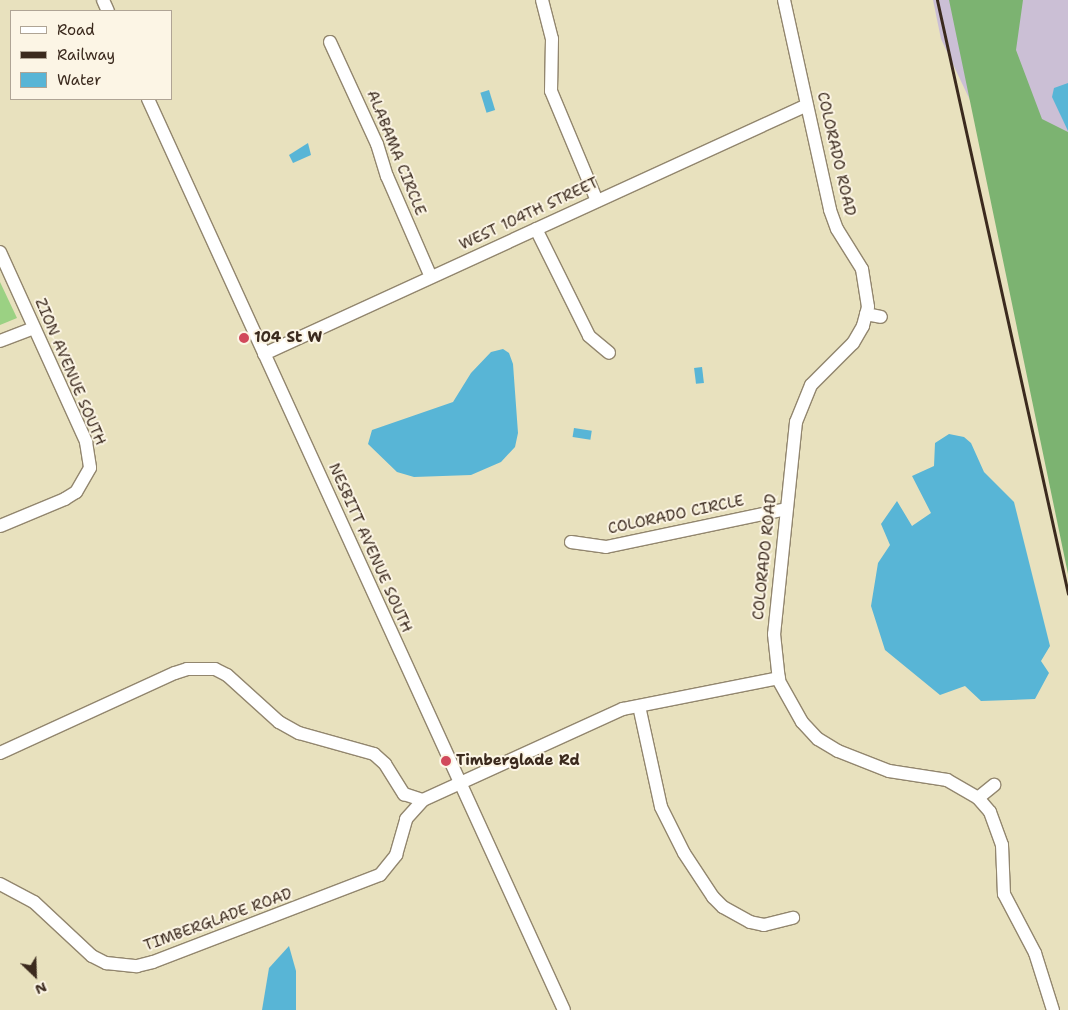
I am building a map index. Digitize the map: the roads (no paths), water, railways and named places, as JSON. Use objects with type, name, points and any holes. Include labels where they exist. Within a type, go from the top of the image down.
[{"type":"street","points":[[542,0],[552,39],[551,91],[597,201]]},
{"type":"street","name":"COLORADO ROAD","points":[[784,0],[830,210],[837,229],[862,269],[867,288],[866,314],[853,343],[811,385],[802,403],[794,435],[774,634],[779,678],[789,702],[802,722],[818,739],[838,751],[889,771],[947,780],[978,798],[998,827],[1002,845],[1004,894],[1035,953],[1054,1010]]},
{"type":"street","name":"ALABAMA CIRCLE","points":[[330,42],[377,144],[387,176],[431,277]]},
{"type":"street","name":"NESBITT AVENUE SOUTH","points":[[148,100],[264,354],[455,787],[564,1010]]},
{"type":"street","name":"WEST 104TH STREET","points":[[264,354],[807,105]]},
{"type":"street","points":[[536,229],[589,336],[609,353]]},
{"type":"street","name":"ZION AVENUE SOUTH","points":[[0,252],[90,455],[90,468],[85,481],[65,499],[0,526]]},
{"type":"street","points":[[866,314],[882,317]]},
{"type":"street","points":[[0,341],[34,328]]},
{"type":"street","name":"COLORADO CIRCLE","points":[[571,542],[606,547],[786,508]]},
{"type":"street","points":[[0,753],[175,673],[187,669],[215,669],[228,675],[279,722],[300,733],[374,754],[385,764],[404,794],[423,800]]},
{"type":"street","name":"TIMBERGLADE ROAD","points":[[0,884],[34,902],[92,956],[106,963],[137,966],[153,962],[380,875],[396,855],[406,819],[423,800],[455,787],[604,717],[639,706],[779,678]]},
{"type":"street","points":[[639,706],[661,807],[684,853],[713,897],[723,907],[750,922],[764,924],[794,918]]},
{"type":"street","points":[[978,798],[994,785]]},
{"type":"water","points":[[1068,83],[1068,131],[1052,97],[1054,88]]},
{"type":"water","points":[[489,90],[495,110],[487,113],[480,93]]},
{"type":"water","points":[[308,143],[311,155],[293,163],[289,155]]},
{"type":"water","points":[[503,349],[509,353],[513,364],[518,433],[515,447],[501,462],[471,475],[414,477],[397,472],[368,444],[372,430],[453,402],[471,373],[491,352]]},
{"type":"water","points":[[702,367],[704,383],[696,384],[694,368]]},
{"type":"water","points":[[574,428],[592,431],[590,440],[573,437]]},
{"type":"water","points":[[949,434],[964,437],[971,443],[984,472],[1014,502],[1050,646],[1041,661],[1049,673],[1035,699],[981,701],[965,686],[940,695],[885,650],[871,606],[878,563],[890,545],[881,524],[897,501],[912,526],[931,513],[912,476],[934,466],[935,443]]},
{"type":"water","points":[[289,946],[296,971],[296,1010],[262,1010],[269,968]]},
{"type":"railway","points":[[937,0],[1068,594]]},
{"type":"place","name":"104 St W","points":[[244,338]]},
{"type":"place","name":"Timberglade Rd","points":[[446,761]]}]
